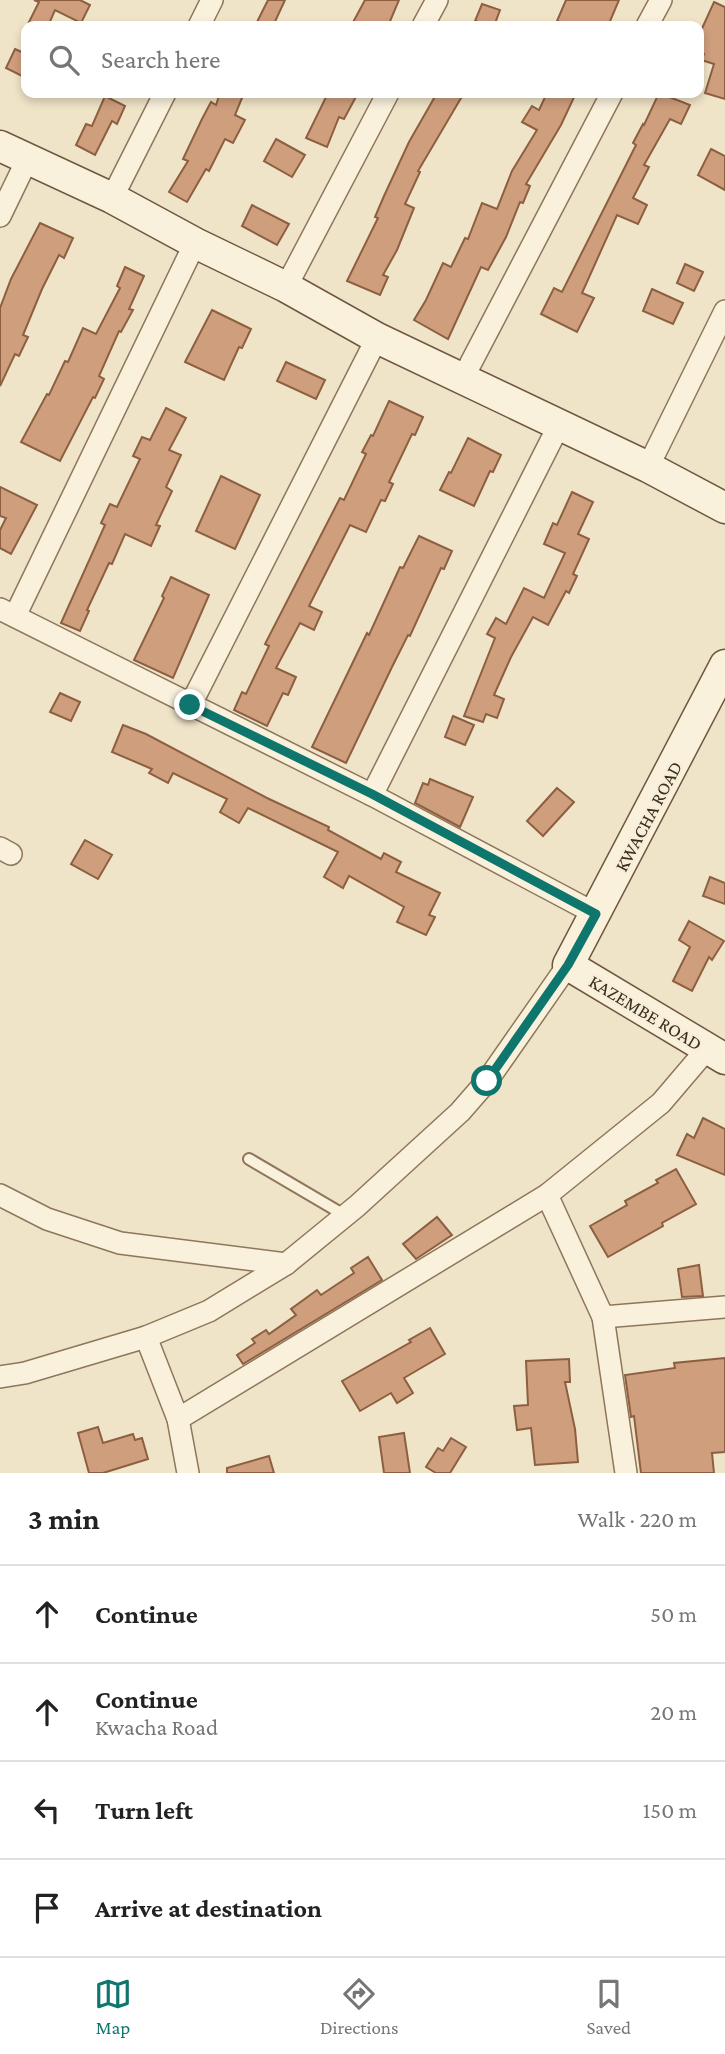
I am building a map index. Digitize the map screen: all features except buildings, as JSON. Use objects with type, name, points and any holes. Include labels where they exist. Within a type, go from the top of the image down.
[{"type":"street","points":[[201,21],[212,0]]},
{"type":"street","points":[[426,21],[437,0]]},
{"type":"street","points":[[650,21],[661,0]]},
{"type":"street","points":[[112,198],[162,98]]},
{"type":"street","points":[[286,287],[385,98]]},
{"type":"street","points":[[463,378],[609,98]]},
{"type":"street","points":[[0,146],[112,198],[195,243],[286,287],[377,338],[648,467],[725,508]]},
{"type":"street","points":[[0,216],[28,158]]},
{"type":"street","points":[[195,243],[7,612],[372,794],[596,914]]},
{"type":"street","points":[[648,467],[725,311]]},
{"type":"street","points":[[190,705],[377,338]]},
{"type":"street","points":[[372,794],[559,425]]},
{"type":"street","name":"KWACHA ROAD","points":[[568,965],[725,666]]},
{"type":"street","points":[[0,1377],[25,1373],[146,1337],[209,1311],[286,1264],[345,1216],[460,1112],[487,1081],[568,965]]},
{"type":"street","name":"KAZEMBE ROAD","points":[[568,965],[716,1054]]},
{"type":"street","points":[[178,1419],[547,1195],[661,1103],[716,1054]]},
{"type":"street","points":[[0,1195],[47,1219],[120,1243],[286,1264]]},
{"type":"street","points":[[547,1195],[603,1317],[626,1473]]},
{"type":"street","points":[[603,1317],[725,1307]]},
{"type":"street","points":[[146,1337],[178,1419],[188,1473]]},
{"type":"lane","points":[[249,1159],[345,1216]]},
{"type":"route","points":[[190,705],[372,794],[596,914],[568,965],[487,1081]]}]
